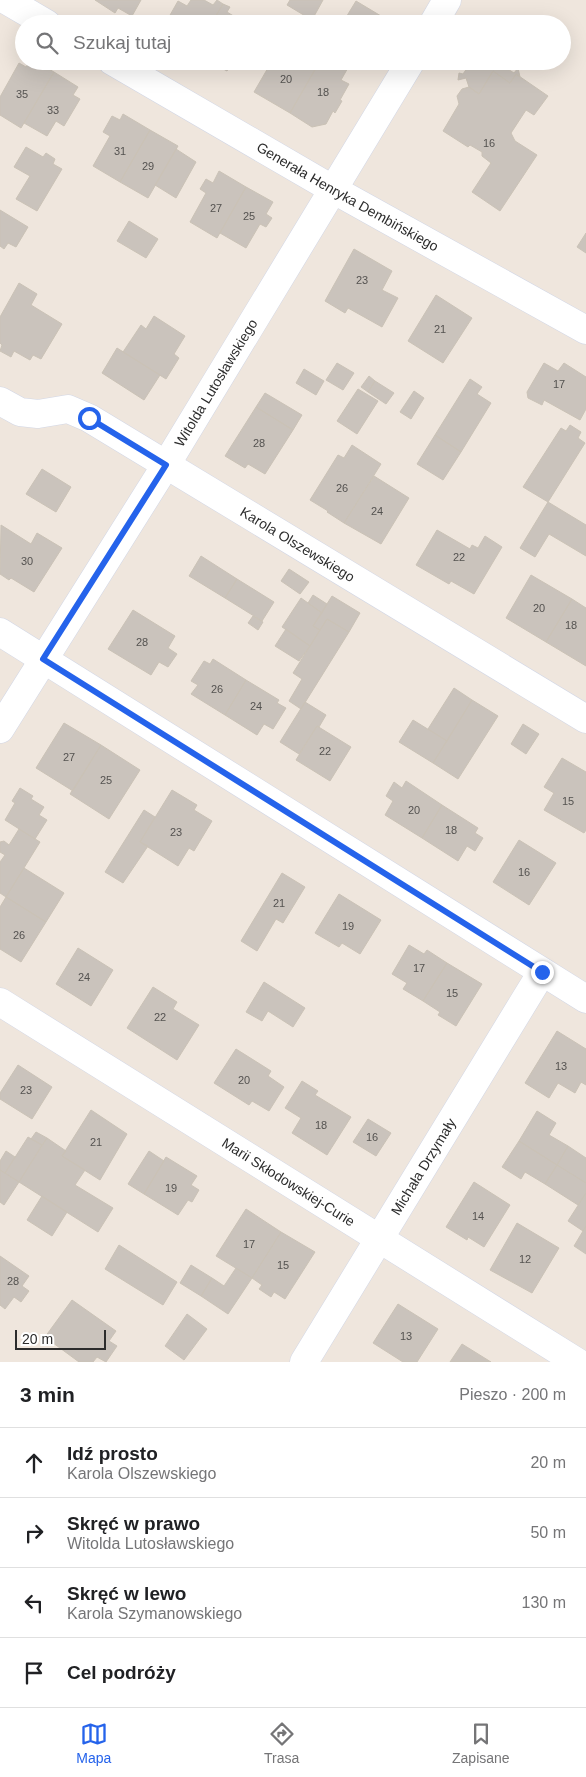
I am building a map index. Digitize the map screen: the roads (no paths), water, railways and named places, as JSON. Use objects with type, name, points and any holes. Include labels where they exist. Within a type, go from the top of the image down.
[{"type":"street","points":[[6,0],[32,15]]},
{"type":"street","points":[[439,15],[448,0]]},
{"type":"street","name":"Generała Henryka Dembińskiego","points":[[127,70],[334,190],[586,330]]},
{"type":"street","name":"Witolda Lutosławskiego","points":[[0,729],[166,465],[406,70]]},
{"type":"street","name":"Karola Olszewskiego","points":[[0,401],[20,412],[38,414],[68,409],[89,418],[586,719]]},
{"type":"street","points":[[0,632],[586,999]]},
{"type":"street","name":"Michała Drzymały","points":[[304,1362],[542,972]]},
{"type":"street","name":"Marii Skłodowskiej-Curie","points":[[0,1002],[577,1362]]}]
